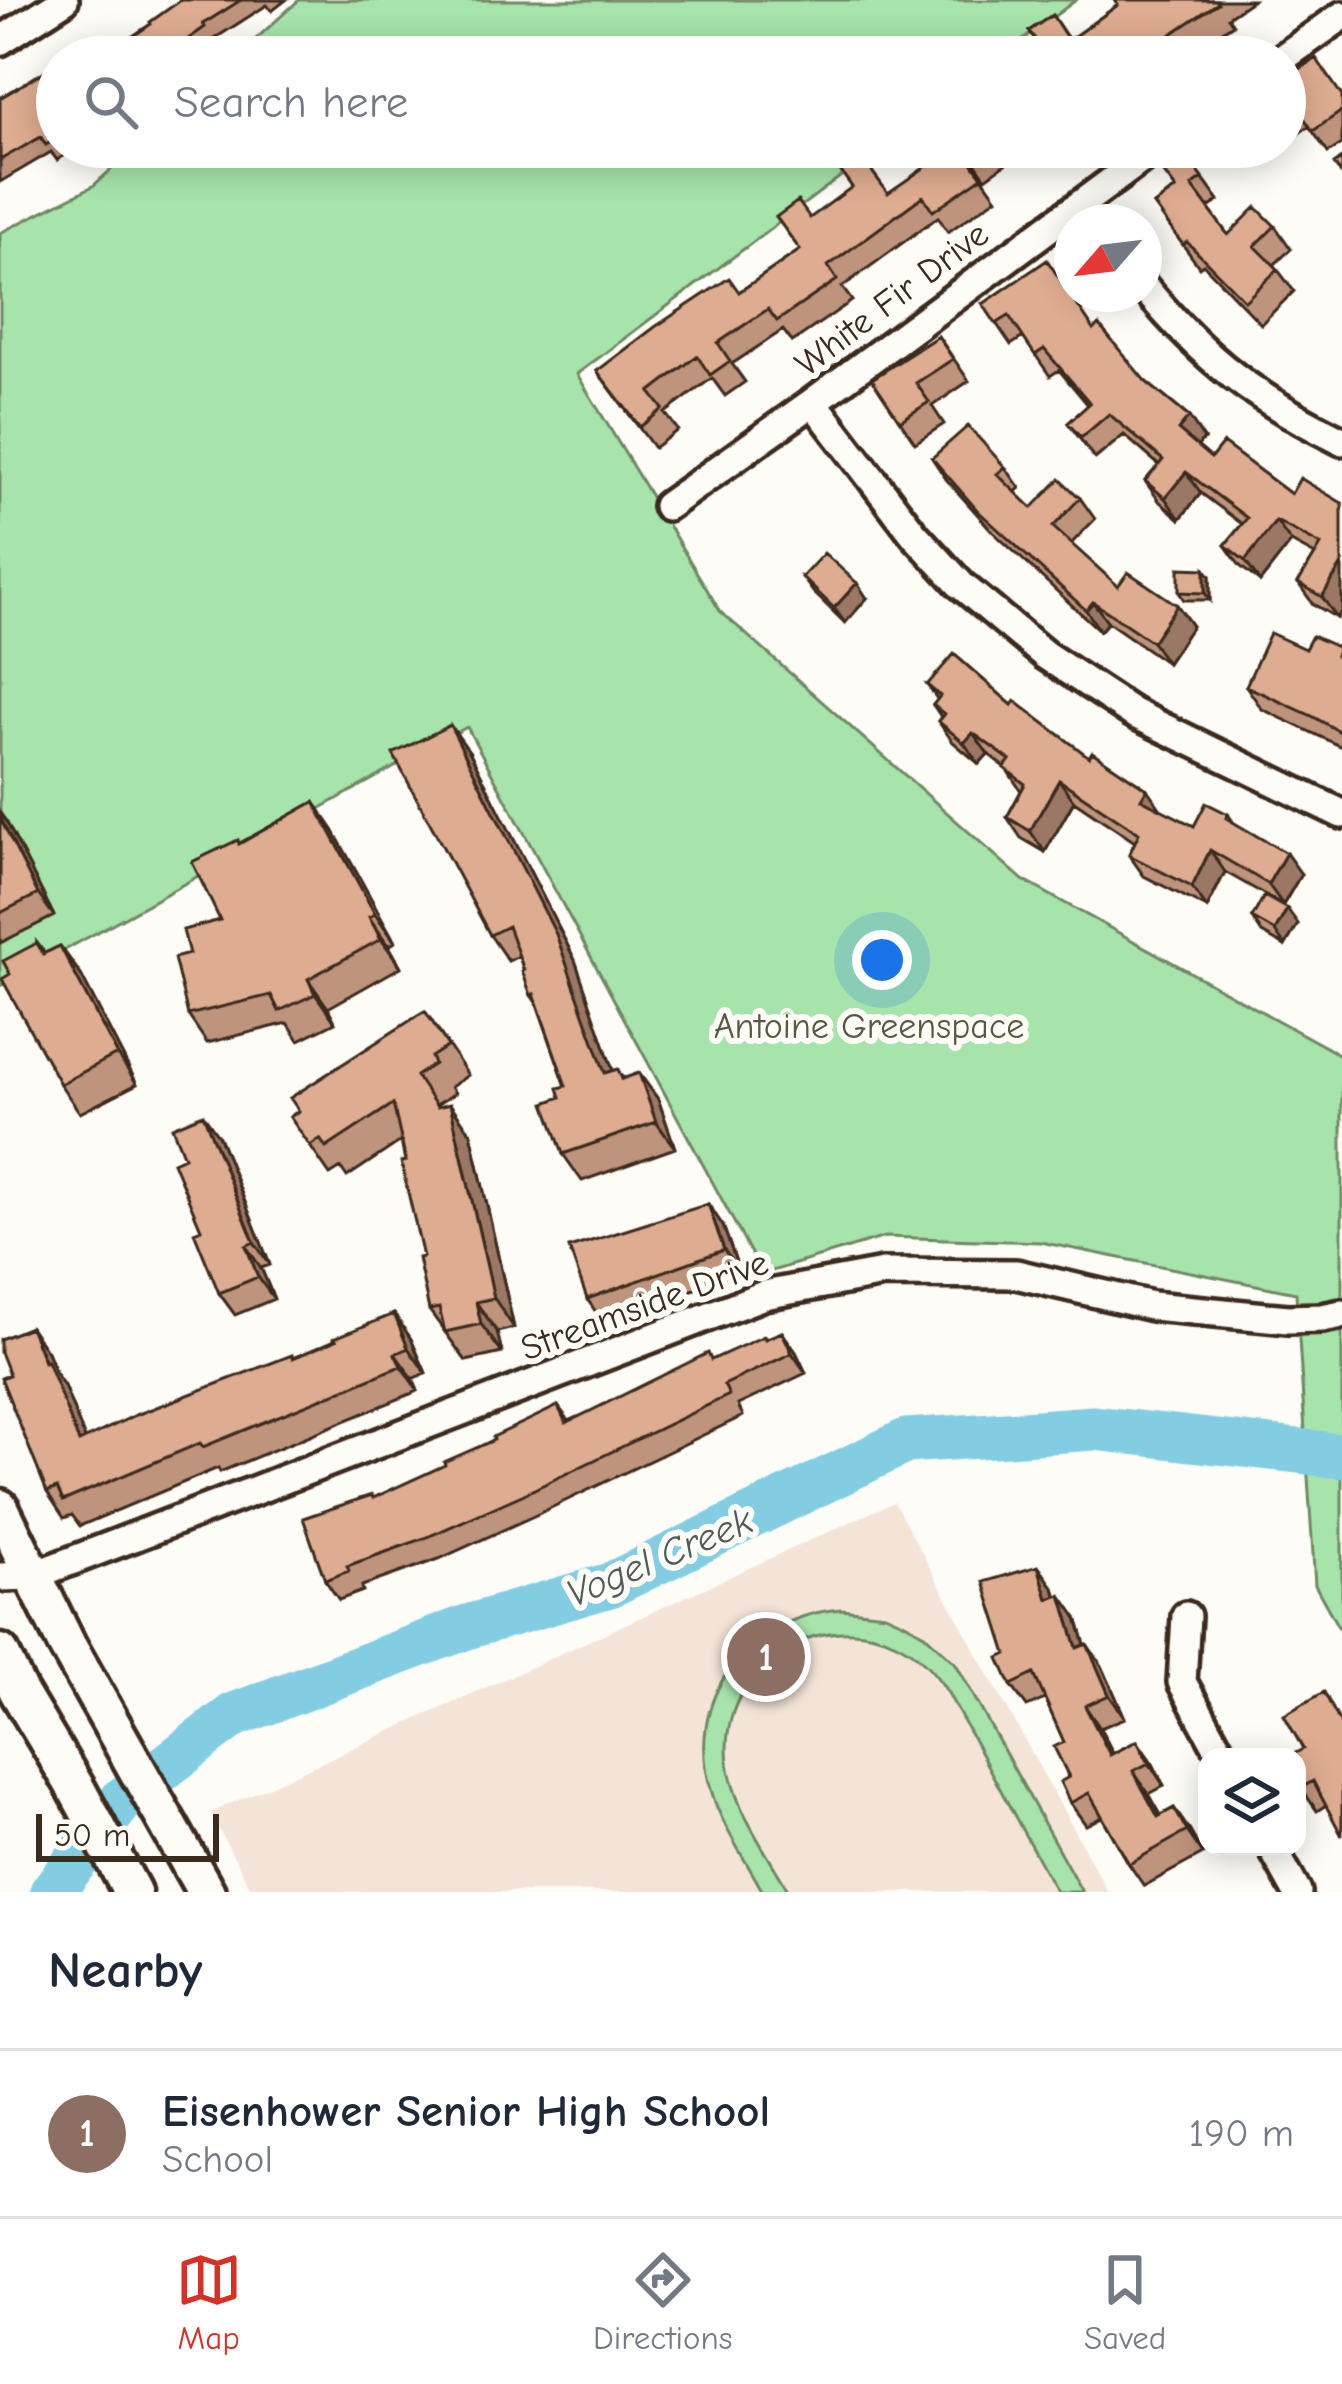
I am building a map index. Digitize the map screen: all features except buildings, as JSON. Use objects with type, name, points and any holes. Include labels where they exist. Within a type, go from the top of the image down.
[{"type":"main road","points":[[0,1508],[16,1576],[123,1744],[206,1892]]},
{"type":"main road","points":[[0,1653],[129,1886]]},
{"type":"street","points":[[0,40],[64,0]]},
{"type":"street","points":[[1306,41],[1342,16]]},
{"type":"street","name":"White Fir Drive","points":[[1097,204],[1136,168]]},
{"type":"street","name":"White Fir Drive","points":[[667,506],[1054,236]]},
{"type":"street","points":[[1162,307],[1220,368],[1291,416],[1342,441]]},
{"type":"street","points":[[813,402],[914,535],[961,585],[1046,656],[1133,713],[1342,814]]},
{"type":"street","name":"Streamside Drive","points":[[16,1576],[764,1295],[883,1273],[1016,1274],[1152,1306],[1288,1319],[1342,1314]]},
{"type":"street","points":[[1186,1616],[1182,1682],[1218,1748]]},
{"type":"street","points":[[1277,1856],[1297,1892]]},
{"type":"shaded area","points":[[894,1502],[1108,1892],[253,1892],[210,1813]]},
{"type":"green space","points":[[299,0],[1076,0],[1028,36],[259,36]]},
{"type":"green space","name":"Antoine Greenspace","points":[[113,168],[852,168],[577,374],[720,611],[1023,880],[1342,1056],[1342,1634],[1315,1585],[1296,1293],[1040,1242],[885,1237],[762,1274],[467,727],[0,986],[0,233],[93,186]]},
{"type":"green space","points":[[841,1609],[885,1614],[905,1623],[956,1664],[1082,1892],[1056,1892],[948,1693],[926,1664],[896,1643],[867,1633],[837,1632],[808,1638],[760,1669],[742,1692],[731,1719],[727,1750],[734,1788],[789,1892],[763,1892],[716,1806],[705,1758],[706,1726],[730,1669],[751,1646],[807,1615]]},
{"type":"waterway","name":"Vogel Creek","points":[[52,1892],[123,1799],[234,1715],[467,1627],[610,1585],[906,1441],[1094,1428],[1342,1456]]},
{"type":"place","name":"Eisenhower Senior High School","points":[[766,1657]]}]
